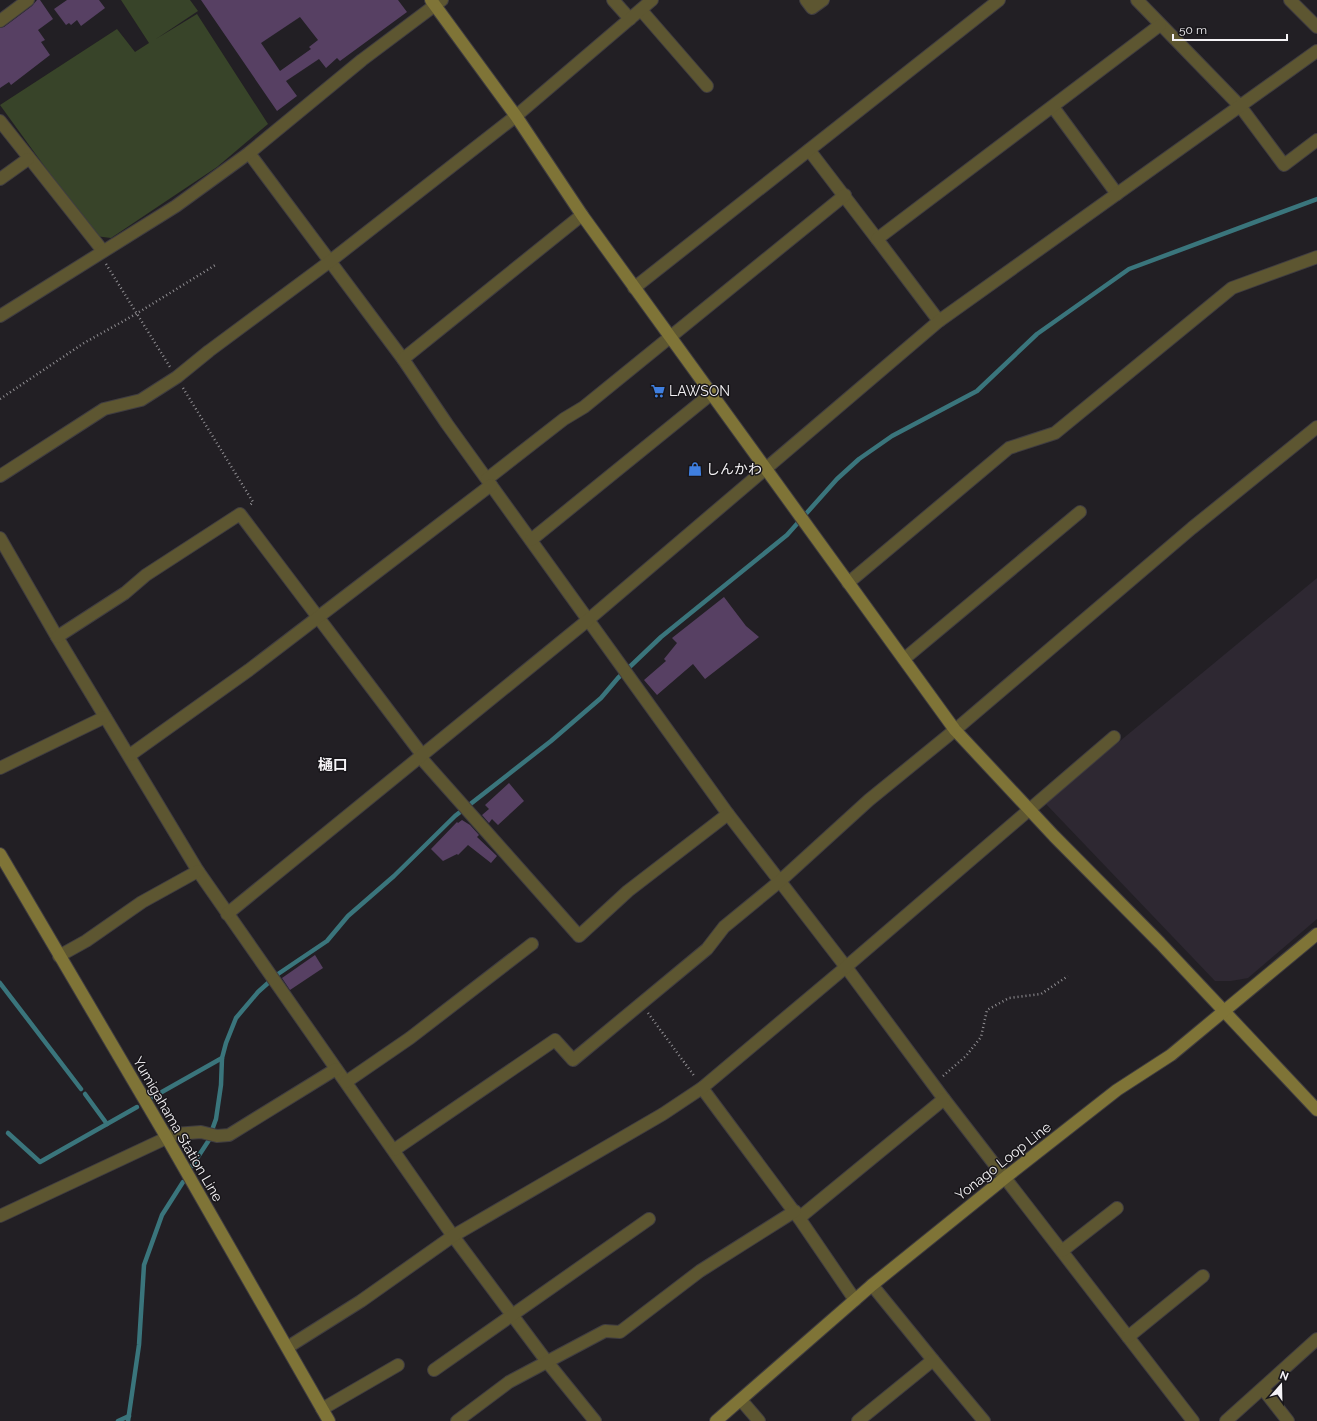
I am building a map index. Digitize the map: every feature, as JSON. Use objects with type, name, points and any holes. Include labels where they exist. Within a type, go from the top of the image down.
[{"type":"main road","points":[[436,2],[516,116],[582,215],[634,288],[955,730],[1029,809],[1160,943],[1317,1110]]},
{"type":"main road","name":"Yumigahama Station Line","points":[[0,854],[167,1138],[329,1421]]},
{"type":"main road","name":"Yonago Loop Line","points":[[716,1421],[872,1285],[1117,1090],[1171,1055],[1317,934]]},
{"type":"street","points":[[0,20],[28,0]]},
{"type":"street","points":[[613,0],[630,20]]},
{"type":"street","points":[[0,476],[104,410],[141,400],[177,377],[209,351],[329,262],[516,116],[652,0]]},
{"type":"street","points":[[806,0],[812,8],[823,0]]},
{"type":"street","points":[[634,288],[999,0]]},
{"type":"street","points":[[1137,0],[1240,106],[1284,165],[1317,140]]},
{"type":"street","points":[[1290,0],[1317,26]]},
{"type":"street","points":[[0,316],[176,206],[249,153],[362,60],[436,2]]},
{"type":"street","points":[[641,10],[707,86]]},
{"type":"street","points":[[877,239],[1160,25]]},
{"type":"street","points":[[227,914],[422,757],[588,620],[764,468],[940,321],[1317,52]]},
{"type":"street","points":[[1053,107],[1117,194]]},
{"type":"street","points":[[0,121],[28,159],[103,251]]},
{"type":"street","points":[[809,150],[845,195],[940,321]]},
{"type":"street","points":[[249,153],[403,359],[489,482],[728,814],[846,967],[944,1099],[1006,1177],[1193,1421]]},
{"type":"street","points":[[0,179],[28,159]]},
{"type":"street","points":[[130,755],[249,670],[318,617],[489,482],[564,420],[584,407],[845,195]]},
{"type":"street","points":[[403,359],[582,215]]},
{"type":"street","points":[[848,583],[1009,448],[1055,433],[1232,288],[1317,257]]},
{"type":"street","points":[[531,540],[711,394]]},
{"type":"street","points":[[394,1150],[555,1040],[572,1060],[707,949],[724,927],[780,881],[869,800],[955,730],[1192,528],[1317,427]]},
{"type":"street","points":[[904,659],[1080,512]]},
{"type":"street","points":[[58,637],[125,593],[146,575],[240,514],[422,757],[579,936],[628,891],[728,814]]},
{"type":"street","points":[[0,538],[105,717],[130,755],[198,871],[394,1150],[452,1236],[548,1363],[595,1421]]},
{"type":"street","points":[[0,768],[105,717]]},
{"type":"street","points":[[288,1347],[361,1301],[452,1236],[663,1114],[702,1088],[846,967],[1114,737]]},
{"type":"street","points":[[59,956],[86,941],[142,902],[198,871]]},
{"type":"street","points":[[346,1082],[410,1038],[532,944]]},
{"type":"street","points":[[0,1216],[175,1134],[201,1132],[217,1136],[229,1135],[336,1069]]},
{"type":"street","points":[[702,1088],[797,1214],[855,1300]]},
{"type":"street","points":[[457,1421],[509,1382],[548,1363],[605,1331],[620,1332],[700,1271],[797,1214],[944,1099]]},
{"type":"street","points":[[1062,1251],[1117,1208]]},
{"type":"street","points":[[434,1370],[649,1219]]},
{"type":"street","points":[[1128,1337],[1203,1276]]},
{"type":"street","points":[[872,1285],[984,1421]]},
{"type":"street","points":[[1226,1421],[1317,1339]]},
{"type":"street","points":[[858,1421],[934,1360]]},
{"type":"street","points":[[322,1409],[398,1364]]},
{"type":"street","points":[[1263,1388],[1288,1421]]},
{"type":"street","points":[[741,1400],[759,1421]]},
{"type":"path","points":[[0,400],[84,343],[136,314],[217,264]]},
{"type":"path","points":[[934,1084],[966,1056],[981,1037],[988,1010],[1009,998],[1041,994],[1068,976]]},
{"type":"path","points":[[641,1003],[702,1088]]},
{"type":"shaded area","points":[[1317,578],[1317,919],[1248,978],[1231,981],[1215,981],[1045,803]]},
{"type":"green space","points":[[121,0],[190,0],[198,11],[156,39],[197,14],[268,124],[217,167],[111,238],[95,236],[0,105],[117,29],[135,52],[149,43]]},
{"type":"building","points":[[37,0],[40,0],[53,19],[38,30],[45,40],[41,42],[50,55],[11,85],[9,82],[0,88],[0,28],[4,27],[32,6]]},
{"type":"building","points":[[67,0],[99,0],[105,8],[81,26],[77,20],[71,25],[69,23],[66,25],[54,9]]},
{"type":"building","points":[[201,0],[398,0],[407,12],[340,61],[337,58],[326,68],[319,59],[286,81],[297,96],[277,111]],"holes":[[[300,17],[318,40],[309,47],[311,49],[280,71],[261,43]]]},
{"type":"building","points":[[724,597],[746,626],[759,637],[705,679],[693,664],[657,695],[644,680],[666,661],[664,659],[677,643],[672,638]]},
{"type":"building","points":[[509,783],[524,801],[498,825],[492,819],[489,823],[482,815],[489,809],[485,805]]},
{"type":"building","points":[[462,820],[470,825],[479,835],[477,837],[497,856],[491,863],[468,845],[458,855],[457,854],[443,861],[431,849],[457,822],[458,823]]},
{"type":"building","points":[[315,955],[323,968],[290,990],[282,978]]},
{"type":"waterway","points":[[212,1130],[216,1119],[221,1085],[222,1058],[226,1043],[236,1018],[258,992],[278,974],[327,941],[348,916],[394,876],[455,816],[551,741],[601,698],[618,678],[661,637],[787,535],[837,479],[859,459],[892,436],[977,391],[1037,334],[1129,269],[1317,199]]},
{"type":"waterway","points":[[0,983],[81,1089]]},
{"type":"waterway","points":[[153,1097],[222,1058]]},
{"type":"waterway","points":[[85,1094],[107,1124]]},
{"type":"waterway","points":[[8,1133],[40,1162],[137,1107]]},
{"type":"waterway","points":[[192,1166],[209,1140]]},
{"type":"waterway","points":[[128,1421],[139,1345],[144,1265],[162,1215],[183,1182]]},
{"type":"waterway","points":[[118,1421],[129,1416]]},
{"type":"place","name":"LAWSON","points":[[658,391]]},
{"type":"place","name":"しんかわ","points":[[695,469]]},
{"type":"district","name":"樋口","points":[[333,765]]}]
